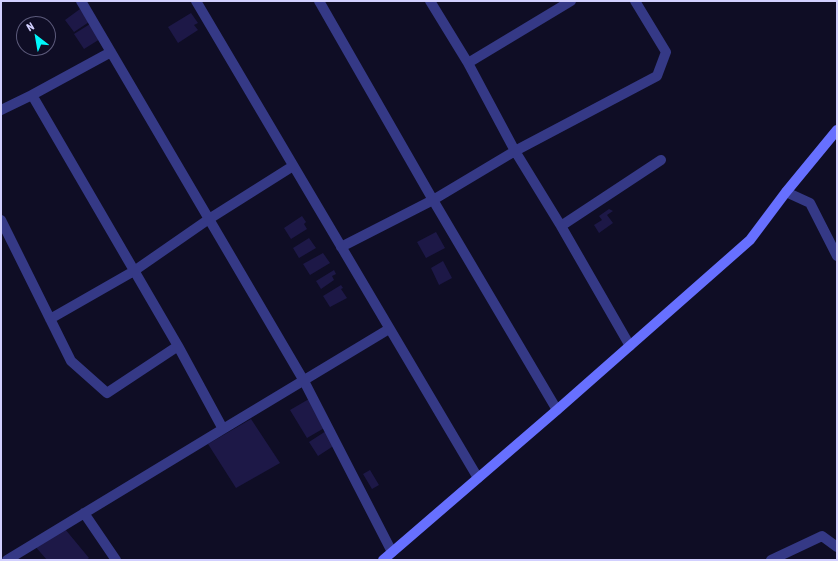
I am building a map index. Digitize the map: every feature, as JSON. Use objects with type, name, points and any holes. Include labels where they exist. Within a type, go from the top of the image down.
[{"type":"street","points":[[81,1],[304,381],[392,552]]},
{"type":"street","points":[[196,1],[478,478]]},
{"type":"street","points":[[319,1],[433,200],[557,410]]},
{"type":"street","points":[[430,1],[468,63],[515,151],[630,346]]},
{"type":"street","points":[[468,63],[571,1]]},
{"type":"street","points":[[342,247],[433,200],[515,151],[657,76],[666,52],[635,1]]},
{"type":"street","points":[[1,110],[111,52]]},
{"type":"street","points":[[32,95],[178,346],[223,429]]},
{"type":"street","points":[[382,560],[557,410],[750,240],[786,192],[837,130]]},
{"type":"street","points":[[560,226],[660,160]]},
{"type":"street","points":[[50,319],[134,271],[209,219],[293,166]]},
{"type":"street","points":[[786,192],[810,203],[837,256]]},
{"type":"street","points":[[1,220],[71,361],[106,393],[178,346]]},
{"type":"street","points":[[7,560],[389,329]]},
{"type":"street","points":[[84,513],[116,560]]},
{"type":"street","points":[[771,560],[822,536],[837,547]]},
{"type":"building","points":[[80,9],[89,22],[74,32],[65,20]]},
{"type":"building","points":[[191,13],[198,23],[194,25],[198,30],[178,43],[168,27]]},
{"type":"building","points":[[90,24],[100,39],[84,49],[74,34]]},
{"type":"building","points":[[609,209],[613,211],[607,215],[613,223],[599,233],[594,225],[602,220],[599,216]]},
{"type":"building","points":[[302,216],[306,222],[304,224],[307,229],[291,239],[284,228]]},
{"type":"building","points":[[436,232],[445,248],[426,258],[417,242]]},
{"type":"building","points":[[309,238],[316,248],[299,258],[293,248]]},
{"type":"building","points":[[323,253],[330,263],[310,275],[303,264]]},
{"type":"building","points":[[443,261],[452,278],[439,285],[431,268]]},
{"type":"building","points":[[334,270],[336,274],[332,276],[334,280],[321,289],[316,281]]},
{"type":"building","points":[[341,285],[343,288],[341,289],[347,298],[330,307],[323,296]]},
{"type":"building","points":[[309,399],[326,427],[307,438],[290,410]]},
{"type":"building","points":[[251,419],[280,463],[236,488],[208,444]]},
{"type":"building","points":[[326,431],[335,445],[318,456],[309,442]]},
{"type":"building","points":[[370,470],[379,485],[372,489],[363,474]]},
{"type":"building","points":[[60,523],[89,558],[86,560],[47,560],[34,545]]}]
